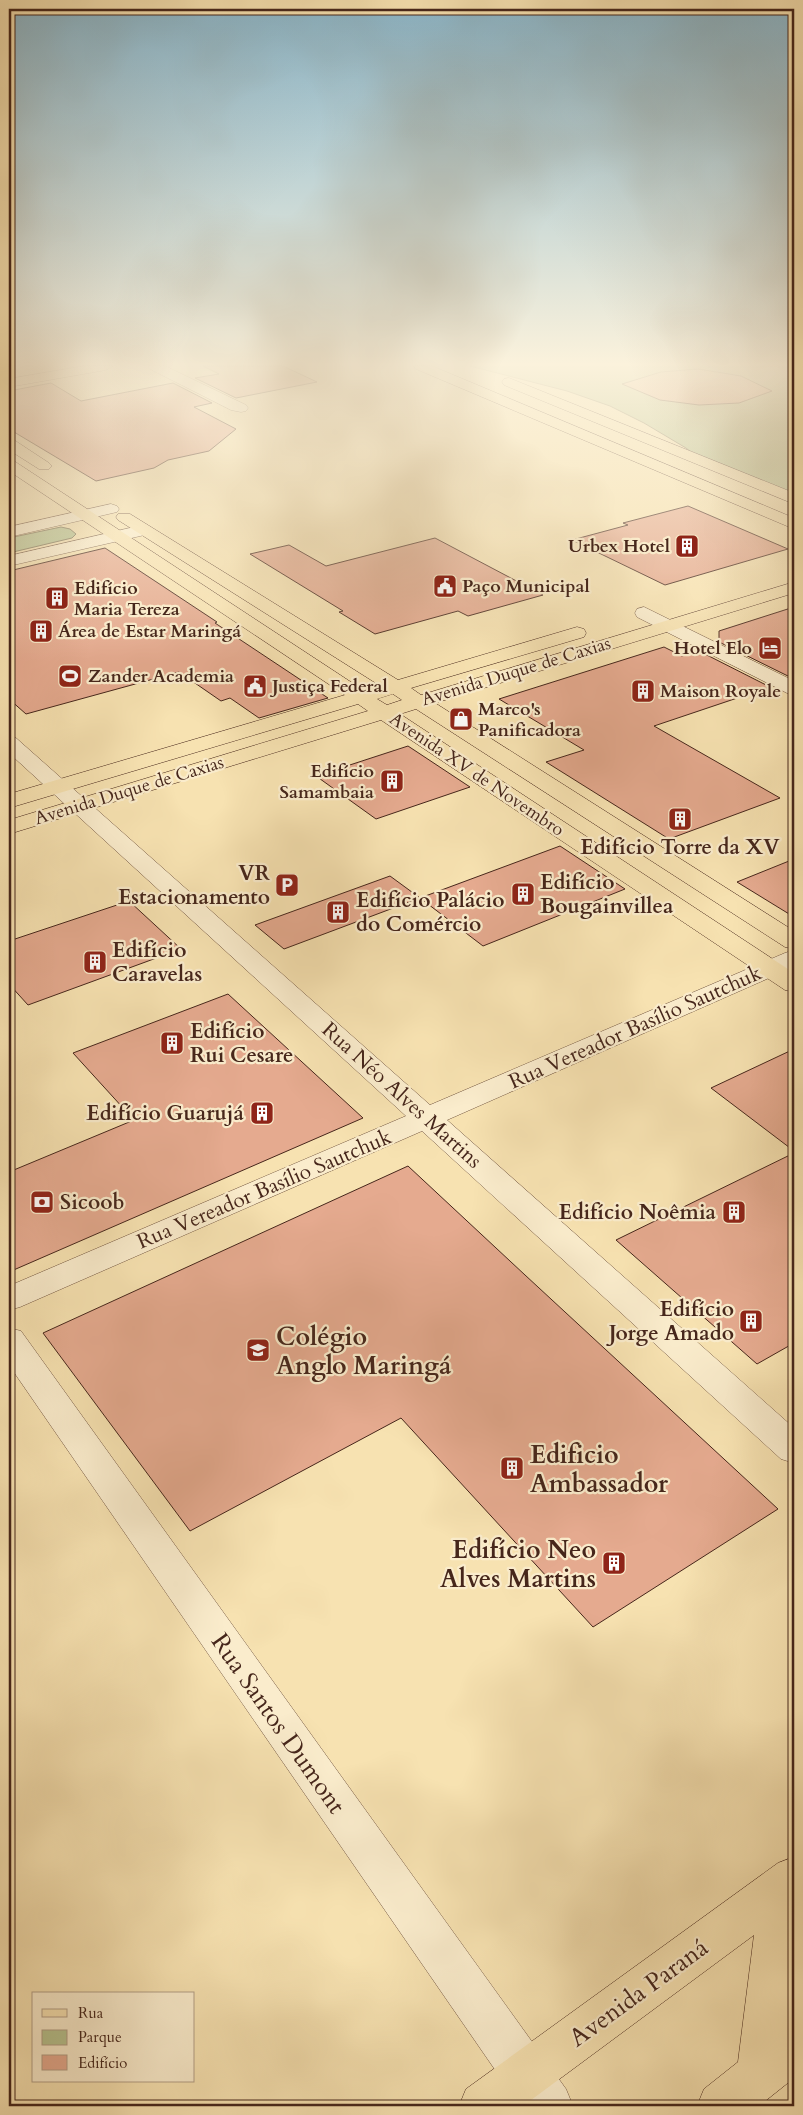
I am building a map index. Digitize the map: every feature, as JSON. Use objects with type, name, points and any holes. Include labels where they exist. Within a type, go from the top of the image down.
[{"type":"main road","name":"Avenida XV de Novembro","points":[[10,465],[384,712],[782,963],[794,984]]},
{"type":"main road","points":[[42,465],[56,474]]},
{"type":"main road","points":[[654,465],[794,524]]},
{"type":"main road","points":[[708,465],[794,500]]},
{"type":"main road","name":"Avenida XV de Novembro","points":[[95,499],[418,701],[794,942]]},
{"type":"main road","points":[[752,581],[794,581]]},
{"type":"main road","points":[[727,588],[794,581]]},
{"type":"main road","name":"Avenida Duque de Caxias","points":[[9,827],[668,625],[794,581]]},
{"type":"main road","name":"Avenida Duque de Caxias","points":[[626,618],[671,605]]},
{"type":"main road","name":"Avenida Duque de Caxias","points":[[9,801],[598,627]]},
{"type":"main road","points":[[489,680],[523,649]]},
{"type":"main road","points":[[182,750],[262,750]]},
{"type":"main road","points":[[721,2106],[777,2062],[788,1883]]},
{"type":"main road","name":"Avenida Paraná","points":[[482,2106],[538,2090],[788,1883]]},
{"type":"street","points":[[9,532],[111,509]]},
{"type":"street","points":[[9,561],[143,530]]},
{"type":"street","points":[[644,613],[794,689]]},
{"type":"street","name":"Rua Néo Alves Martins","points":[[9,742],[794,1449]]},
{"type":"street","name":"Rua Vereador Basílio Sautchuk","points":[[9,1300],[782,963]]},
{"type":"street","name":"Rua Santos Dumont","points":[[9,1340],[538,2090]]},
{"type":"green space","points":[[708,465],[794,465],[794,500]]},
{"type":"green space","points":[[61,527],[70,529],[76,534],[72,538],[9,553],[9,538]]},
{"type":"building","points":[[69,465],[160,465],[154,468],[96,481]]},
{"type":"building","name":"Urbex Hotel","points":[[688,506],[788,549],[665,585],[572,540],[628,525],[623,523]]},
{"type":"building","name":"Paço Municipal","points":[[435,538],[543,595],[468,616],[458,611],[375,634],[339,612],[343,611],[250,554],[289,545],[326,566]]},
{"type":"building","points":[[105,548],[328,698],[259,718],[230,698],[221,701],[179,672],[26,714],[9,699],[9,571]]},
{"type":"building","points":[[794,607],[794,679],[719,642],[719,631]]},
{"type":"building","points":[[664,647],[682,656],[699,651],[770,687],[654,726],[780,798],[669,839],[546,762],[584,750],[499,699]]},
{"type":"building","name":"Edifício Samambaia","points":[[408,746],[470,787],[376,819],[316,776]]},
{"type":"building","name":"Edifício Bougainvillea","points":[[560,846],[625,889],[483,946],[420,898]]},
{"type":"building","points":[[794,859],[794,917],[737,882]]},
{"type":"building","name":"Edifício Palácio do Comércio","points":[[390,876],[420,898],[284,949],[255,925]]},
{"type":"building","points":[[129,901],[181,949],[28,1005],[9,984],[9,941]]},
{"type":"building","points":[[228,994],[363,1118],[9,1272],[9,1172],[134,1120],[73,1053]]},
{"type":"building","points":[[794,1049],[794,1151],[711,1088]]},
{"type":"building","name":"Edifício Noêmia","points":[[794,1153],[794,1343],[757,1364],[616,1240]]},
{"type":"building","points":[[408,1166],[778,1509],[593,1627],[401,1418],[190,1531],[43,1333]]},
{"type":"place","name":"Urbex Hotel","points":[[687,546]]},
{"type":"place","name":"Paço Municipal","points":[[445,586]]},
{"type":"place","name":"Edifício Maria Tereza","points":[[57,598]]},
{"type":"place","name":"Área de Estar Maringá","points":[[41,631]]},
{"type":"place","name":"Hotel Elo","points":[[770,648]]},
{"type":"place","name":"Zander Academia","points":[[70,676]]},
{"type":"place","name":"Justiça Federal","points":[[255,686]]},
{"type":"place","name":"Maison Royale","points":[[643,691]]},
{"type":"place","name":"Marco's Panificadora","points":[[461,719]]},
{"type":"place","name":"Edifício Samambaia","points":[[392,781]]},
{"type":"place","name":"Edifício Torre da XV","points":[[680,819]]},
{"type":"place","name":"VR Estacionamento","points":[[287,885]]},
{"type":"place","name":"Edifício Bougainvillea","points":[[523,894]]},
{"type":"place","name":"Edifício Palácio do Comércio","points":[[338,912]]},
{"type":"place","name":"Edifício Caravelas","points":[[95,962]]},
{"type":"place","name":"Edifício Rui Cesare","points":[[172,1043]]},
{"type":"place","name":"Edifício Guarujá","points":[[262,1113]]},
{"type":"place","name":"Sicoob","points":[[42,1202]]},
{"type":"place","name":"Edifício Noêmia","points":[[734,1212]]},
{"type":"place","name":"Edifício Jorge Amado","points":[[751,1321]]},
{"type":"place","name":"Colégio Anglo Maringá","points":[[258,1350]]},
{"type":"place","name":"Edificio Ambassador","points":[[512,1468]]},
{"type":"place","name":"Edifício Neo Alves Martins","points":[[614,1563]]}]
